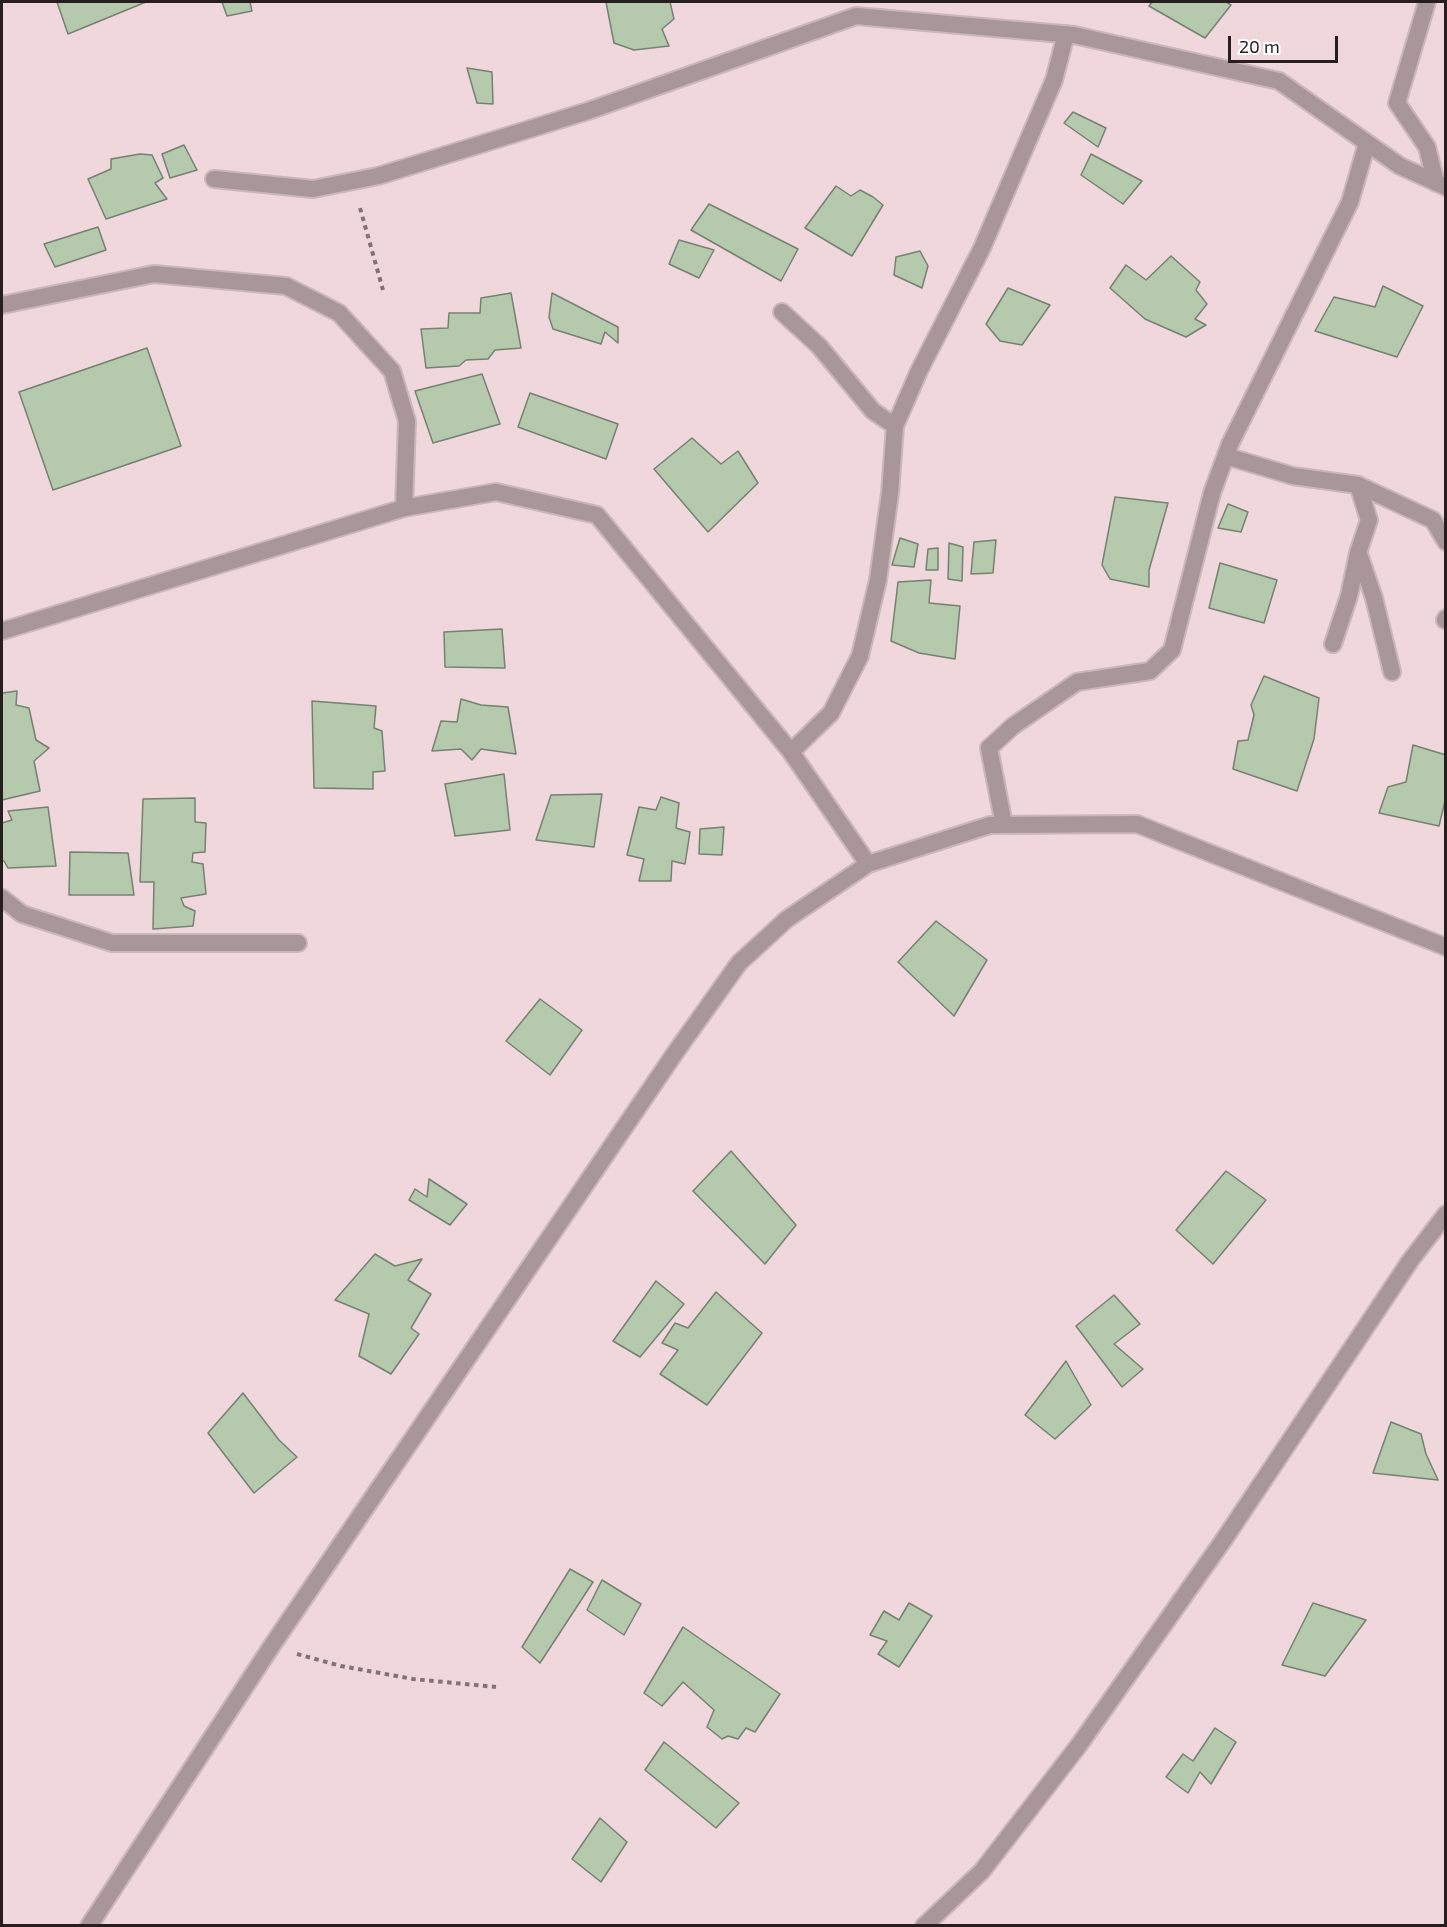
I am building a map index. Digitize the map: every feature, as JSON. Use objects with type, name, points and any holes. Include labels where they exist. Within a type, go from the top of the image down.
[{"type":"street","points":[[1427,2],[1397,103],[1427,147],[1441,185]]},
{"type":"street","points":[[214,179],[313,189],[378,176],[588,111],[856,16],[1066,34],[1279,81],[1400,166],[1441,185]]},
{"type":"street","points":[[791,752],[831,713],[860,656],[878,580],[890,493],[895,426],[919,371],[982,248],[1054,80],[1066,34]]},
{"type":"street","points":[[1004,825],[989,748],[1013,726],[1077,682],[1150,671],[1172,650],[1212,493],[1230,444],[1350,202],[1367,143]]},
{"type":"street","points":[[2,305],[154,274],[286,286],[304,295],[339,313],[392,371],[407,421],[404,508]]},
{"type":"street","points":[[783,312],[819,346],[873,411],[895,426]]},
{"type":"street","points":[[1226,456],[1293,476],[1358,485],[1433,520],[1446,542]]},
{"type":"street","points":[[1333,644],[1349,596],[1358,553],[1369,520],[1358,485]]},
{"type":"street","points":[[2,631],[404,508],[496,492],[597,515],[791,752],[868,864]]},
{"type":"street","points":[[1358,553],[1374,598],[1392,672]]},
{"type":"street","points":[[89,1926],[271,1647],[675,1053],[739,963],[787,919],[868,864],[990,825],[1137,824],[1446,947]]},
{"type":"street","points":[[2,898],[22,914],[112,943],[298,943]]},
{"type":"street","points":[[924,1926],[982,1871],[1079,1745],[1225,1538],[1410,1261],[1446,1214]]},
{"type":"path","points":[[352,181],[383,290]]},
{"type":"path","points":[[271,1647],[341,1665],[413,1679],[496,1687]]},
{"type":"building","points":[[57,2],[146,2],[68,34]]},
{"type":"building","points":[[222,2],[250,2],[252,11],[227,16]]},
{"type":"building","points":[[606,2],[670,2],[674,19],[662,29],[669,46],[634,50],[614,43]]},
{"type":"building","points":[[1152,2],[1226,2],[1231,5],[1205,38],[1149,6]]},
{"type":"building","points":[[467,68],[492,72],[493,104],[477,103]]},
{"type":"building","points":[[1073,112],[1106,128],[1098,147],[1064,123]]},
{"type":"building","points":[[184,145],[197,170],[170,178],[162,154]]},
{"type":"building","points":[[140,154],[152,155],[163,178],[155,183],[167,199],[106,219],[88,179],[111,169],[111,159]]},
{"type":"building","points":[[1091,154],[1142,181],[1123,204],[1081,175]]},
{"type":"building","points":[[836,186],[851,196],[860,190],[883,205],[852,256],[805,228]]},
{"type":"building","points":[[709,204],[798,249],[781,281],[691,230]]},
{"type":"building","points":[[98,227],[106,250],[55,267],[44,244]]},
{"type":"building","points":[[679,240],[714,250],[699,278],[669,264]]},
{"type":"building","points":[[920,251],[928,266],[922,288],[894,275],[896,257]]},
{"type":"building","points":[[1171,256],[1200,282],[1196,290],[1207,304],[1195,319],[1206,325],[1186,337],[1145,319],[1110,288],[1126,265],[1146,280]]},
{"type":"building","points":[[1383,286],[1423,306],[1397,357],[1315,331],[1334,297],[1375,307]]},
{"type":"building","points":[[1008,288],[1050,305],[1022,345],[1000,341],[986,324]]},
{"type":"building","points":[[511,293],[521,348],[495,350],[488,359],[466,360],[459,366],[426,368],[421,329],[448,328],[449,313],[480,313],[481,298]]},
{"type":"building","points":[[552,293],[618,327],[618,343],[605,332],[601,344],[553,329],[549,317]]},
{"type":"building","points":[[147,348],[181,446],[53,490],[19,392]]},
{"type":"building","points":[[482,374],[500,424],[433,443],[415,391]]},
{"type":"building","points":[[530,393],[618,424],[606,459],[518,427]]},
{"type":"building","points":[[692,438],[721,464],[738,451],[758,483],[708,532],[654,469]]},
{"type":"building","points":[[1115,497],[1168,503],[1149,570],[1149,587],[1110,579],[1102,565]]},
{"type":"building","points":[[1228,504],[1248,512],[1241,532],[1218,528]]},
{"type":"building","points":[[900,538],[918,544],[914,567],[892,565]]},
{"type":"building","points":[[996,540],[993,573],[971,574],[974,542]]},
{"type":"building","points":[[949,543],[963,547],[962,581],[948,579]]},
{"type":"building","points":[[938,548],[938,570],[926,570],[928,549]]},
{"type":"building","points":[[1220,563],[1277,580],[1264,623],[1209,608]]},
{"type":"building","points":[[931,580],[929,603],[960,606],[955,659],[919,653],[891,641],[898,582]]},
{"type":"building","points":[[502,629],[505,668],[445,667],[444,632]]},
{"type":"building","points":[[1264,676],[1319,698],[1314,739],[1297,791],[1233,769],[1238,741],[1248,740],[1254,715],[1251,705]]},
{"type":"building","points":[[17,691],[16,705],[29,708],[36,740],[49,748],[34,761],[40,791],[2,800],[2,693]]},
{"type":"building","points":[[461,699],[481,705],[508,707],[516,754],[481,749],[472,760],[461,749],[432,751],[441,721],[457,722]]},
{"type":"building","points":[[312,701],[376,706],[374,728],[382,731],[385,771],[373,772],[373,789],[314,788]]},
{"type":"building","points":[[1413,745],[1446,755],[1446,797],[1439,826],[1379,813],[1388,787],[1406,782]]},
{"type":"building","points":[[504,774],[510,830],[455,836],[445,784]]},
{"type":"building","points":[[602,794],[594,847],[536,840],[551,795]]},
{"type":"building","points":[[661,797],[679,803],[676,828],[690,832],[685,864],[672,861],[671,881],[639,881],[644,859],[627,855],[639,807],[656,810]]},
{"type":"building","points":[[195,798],[195,822],[206,823],[205,852],[193,853],[192,862],[203,864],[206,894],[181,898],[184,906],[195,911],[193,926],[153,929],[154,882],[140,882],[143,799]]},
{"type":"building","points":[[48,807],[56,866],[8,868],[2,861],[2,823],[12,820],[8,811]]},
{"type":"building","points":[[724,827],[722,855],[699,854],[700,829]]},
{"type":"building","points":[[70,852],[128,853],[134,895],[69,895]]},
{"type":"building","points":[[936,921],[987,960],[954,1016],[898,962]]},
{"type":"building","points":[[540,999],[582,1030],[550,1075],[506,1041]]},
{"type":"building","points":[[731,1151],[796,1225],[765,1264],[693,1191]]},
{"type":"building","points":[[1226,1171],[1266,1200],[1213,1264],[1176,1230]]},
{"type":"building","points":[[429,1179],[467,1204],[450,1225],[409,1200],[415,1189],[427,1197]]},
{"type":"building","points":[[375,1254],[395,1266],[422,1259],[408,1280],[431,1294],[411,1328],[419,1334],[391,1374],[359,1356],[369,1314],[335,1300]]},
{"type":"building","points":[[656,1281],[684,1304],[640,1357],[613,1341]]},
{"type":"building","points":[[716,1292],[762,1333],[707,1405],[660,1374],[678,1350],[662,1343],[675,1323],[688,1328]]},
{"type":"building","points":[[1114,1295],[1140,1324],[1114,1344],[1143,1369],[1122,1387],[1076,1326]]},
{"type":"building","points":[[1066,1361],[1091,1405],[1055,1439],[1025,1415]]},
{"type":"building","points":[[243,1393],[279,1440],[297,1457],[254,1493],[208,1433]]},
{"type":"building","points":[[1391,1422],[1421,1434],[1426,1454],[1438,1480],[1373,1473]]},
{"type":"building","points":[[570,1569],[593,1582],[540,1663],[522,1647]]},
{"type":"building","points":[[602,1580],[641,1604],[624,1635],[587,1610]]},
{"type":"building","points":[[909,1603],[932,1616],[899,1667],[878,1654],[887,1641],[870,1635],[884,1611],[899,1620]]},
{"type":"building","points":[[1313,1603],[1366,1620],[1325,1676],[1282,1665]]},
{"type":"building","points":[[683,1627],[780,1694],[755,1732],[746,1728],[738,1739],[728,1736],[722,1739],[707,1727],[714,1710],[683,1682],[662,1706],[644,1693]]},
{"type":"building","points":[[1215,1728],[1236,1742],[1211,1784],[1200,1772],[1188,1793],[1166,1777],[1183,1754],[1193,1761]]},
{"type":"building","points":[[664,1742],[739,1803],[716,1828],[645,1770]]},
{"type":"building","points":[[600,1818],[627,1842],[601,1882],[572,1859]]}]
